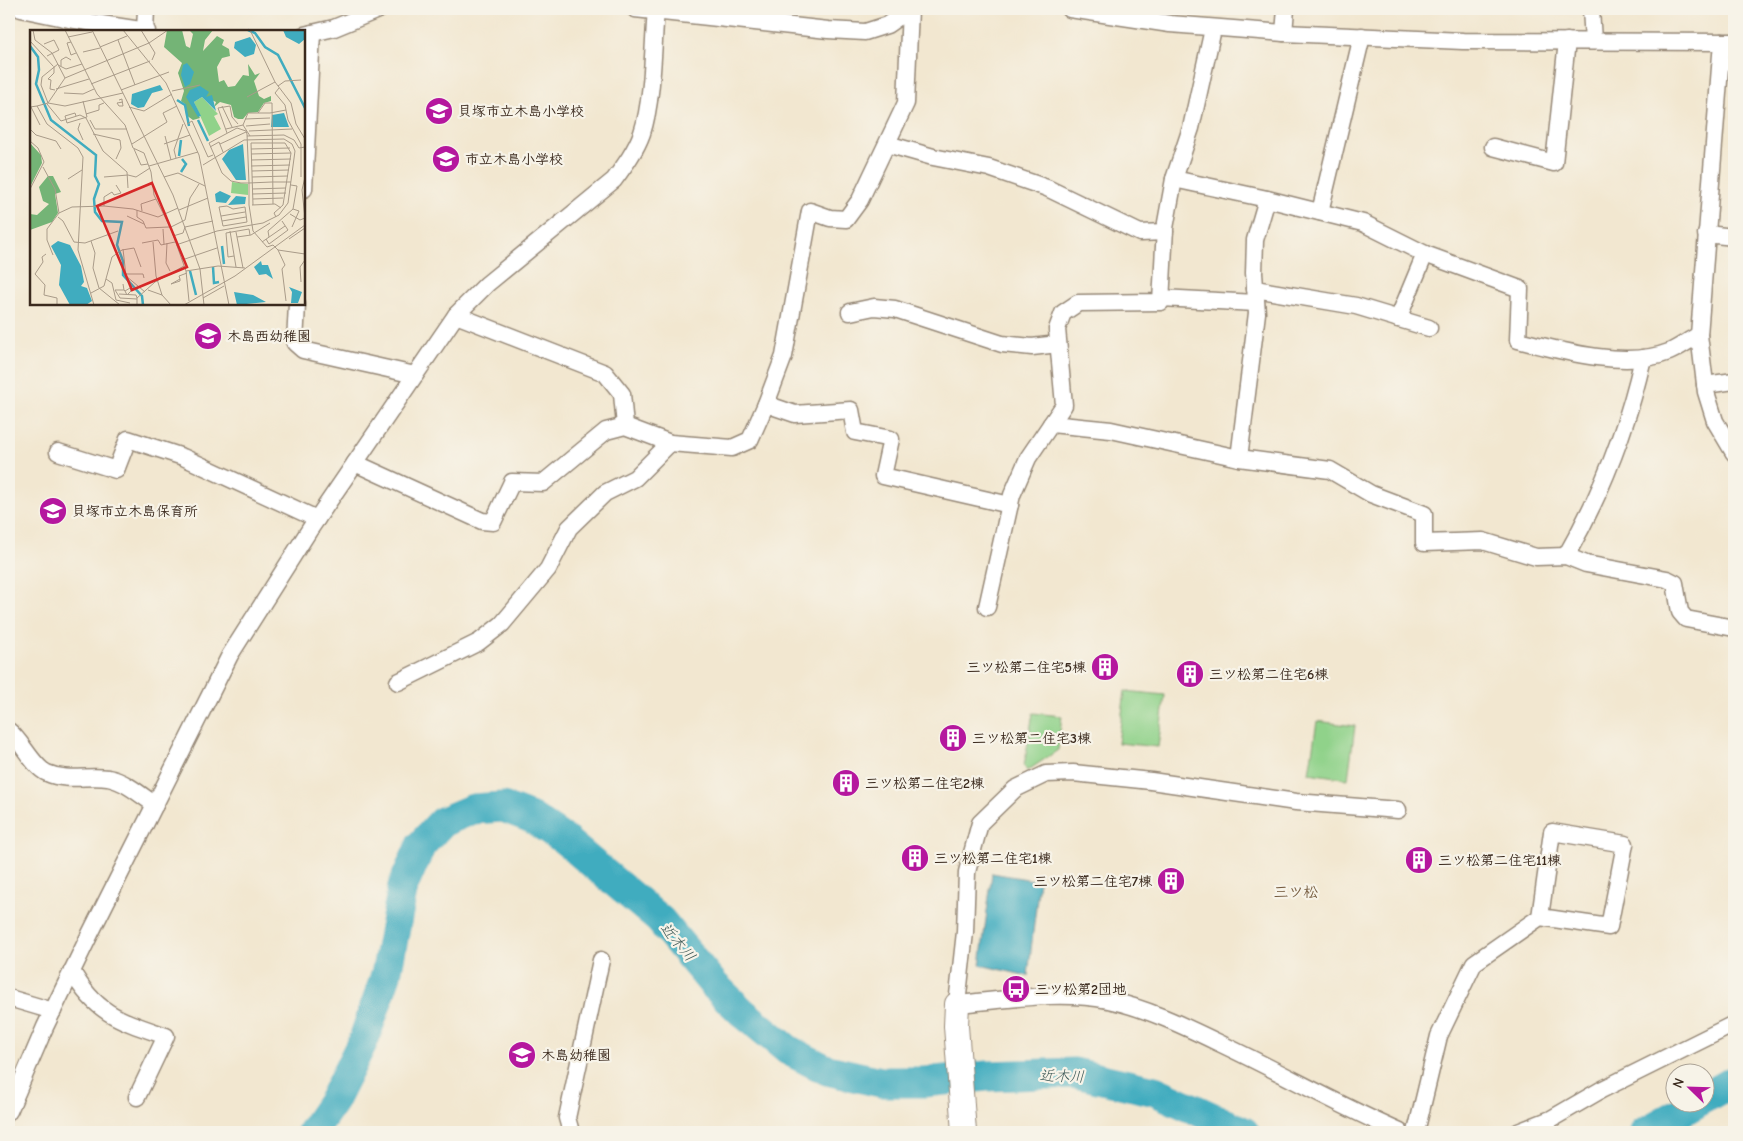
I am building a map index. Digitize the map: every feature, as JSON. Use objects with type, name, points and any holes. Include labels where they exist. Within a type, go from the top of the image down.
[{"type":"street","points":[[21,9],[140,30]]},
{"type":"street","points":[[146,9],[146,30]]},
{"type":"street","points":[[305,150],[308,34],[334,28],[380,9]]},
{"type":"street","points":[[635,9],[828,30],[865,32],[887,26],[910,9]]},
{"type":"street","points":[[355,463],[482,521],[493,522],[512,482],[543,483],[606,431],[625,426],[651,434],[670,443],[732,448],[750,440],[784,356],[810,211],[830,218],[846,219],[860,200],[906,103],[910,9]]},
{"type":"street","points":[[1070,9],[1105,12],[1213,29],[1284,33],[1463,41],[1728,42],[1706,234],[1699,335],[1705,385],[1715,421],[1734,453]]},
{"type":"street","points":[[1284,33],[1286,9]]},
{"type":"street","points":[[1590,9],[1593,41]]},
{"type":"street","points":[[9,1111],[72,971],[230,656],[317,519],[456,315],[487,284],[614,180],[629,160],[642,133],[649,93],[656,10]]},
{"type":"street","points":[[987,607],[1010,505],[1028,458],[1064,405],[1056,329],[1063,312],[1078,303],[1161,302],[1165,232],[1174,179],[1191,128],[1213,29]]},
{"type":"street","points":[[1320,212],[1362,36]]},
{"type":"street","points":[[1493,147],[1554,163],[1567,41]]},
{"type":"street","points":[[887,144],[933,157],[989,168],[1047,188],[1140,233],[1165,232]]},
{"type":"street","points":[[1174,179],[1267,199],[1363,223],[1425,254],[1520,289],[1518,340],[1574,354],[1643,358],[1669,352],[1699,335]]},
{"type":"street","points":[[1239,458],[1257,312],[1255,240],[1267,199]]},
{"type":"street","points":[[1706,234],[1734,237]]},
{"type":"street","points":[[1398,319],[1425,254]]},
{"type":"street","points":[[1161,298],[1256,296],[1356,306],[1429,328]]},
{"type":"street","points":[[298,305],[295,343],[303,350],[415,375]]},
{"type":"street","points":[[850,312],[874,307],[895,308],[1002,344],[1032,347],[1058,344]]},
{"type":"street","points":[[456,315],[605,373],[622,394],[625,426]]},
{"type":"street","points":[[1566,556],[1587,519],[1614,459],[1632,406],[1643,358]]},
{"type":"street","points":[[1705,385],[1734,381]]},
{"type":"street","points":[[766,404],[795,414],[851,410],[855,432],[891,438],[883,476],[1010,505]]},
{"type":"street","points":[[1051,424],[1111,430],[1239,458],[1330,470],[1371,494],[1424,514],[1424,543],[1483,541],[1536,557],[1566,556],[1586,564],[1667,579],[1675,583],[1680,612],[1686,619],[1734,628]]},
{"type":"street","points":[[58,452],[116,470],[128,439],[183,456],[317,519]]},
{"type":"street","points":[[398,682],[479,642],[502,624],[548,569],[569,528],[605,493],[636,478],[670,443]]},
{"type":"street","points":[[9,731],[19,738],[45,772],[62,778],[110,778],[131,788],[155,805]]},
{"type":"street","points":[[964,1132],[956,1015],[965,932],[967,872],[980,823],[1015,789],[1046,774],[1073,773],[1151,781],[1296,802],[1398,810]]},
{"type":"street","points":[[1416,1132],[1439,1036],[1474,963],[1540,916],[1609,928],[1625,844],[1552,832],[1540,916]]},
{"type":"street","points":[[571,1132],[566,1118],[601,960]]},
{"type":"street","points":[[72,971],[82,990],[98,1007],[127,1022],[166,1036],[137,1097]]},
{"type":"street","points":[[956,1015],[1059,996],[1106,1000],[1138,1008],[1173,1021],[1354,1112],[1400,1132]]},
{"type":"street","points":[[9,998],[53,1011]]},
{"type":"street","points":[[1518,1132],[1551,1119],[1609,1086],[1734,1024]]},
{"type":"green space","points":[[1125,691],[1165,695],[1158,747],[1118,743]]},
{"type":"green space","points":[[1033,713],[1062,716],[1058,750],[1027,771],[1024,766]]},
{"type":"green space","points":[[1317,721],[1355,726],[1348,779],[1309,773]]},
{"type":"water","points":[[992,873],[1039,881],[1028,976],[980,965]]},
{"type":"waterway","name":"近木川","points":[[312,1132],[333,1101],[364,1039],[386,975],[403,886],[421,845],[442,822],[473,809],[503,807],[532,818],[566,841],[660,920],[715,986],[742,1012],[788,1050],[827,1070],[881,1082],[924,1082],[987,1076],[1075,1073],[1155,1091],[1244,1132]]},
{"type":"waterway","name":"近木川","points":[[1716,1091],[1734,1081]]},
{"type":"waterway","name":"近木川","points":[[1645,1132],[1677,1114]]},
{"type":"place","name":"貝塚市立木島小学校","points":[[439,111]]},
{"type":"place","name":"市立木島小学校","points":[[446,159]]},
{"type":"place","name":"木島西幼稚園","points":[[208,336]]},
{"type":"place","name":"貝塚市立木島保育所","points":[[53,511]]},
{"type":"place","name":"三ツ松第二住宅5棟","points":[[1105,667]]},
{"type":"place","name":"三ツ松第二住宅6棟","points":[[1190,674]]},
{"type":"place","name":"三ツ松第二住宅3棟","points":[[953,738]]},
{"type":"place","name":"三ツ松第二住宅2棟","points":[[846,783]]},
{"type":"place","name":"三ツ松第二住宅1棟","points":[[915,858]]},
{"type":"place","name":"三ツ松第二住宅11棟","points":[[1419,860]]},
{"type":"place","name":"三ツ松第二住宅7棟","points":[[1171,881]]},
{"type":"place","name":"三ツ松第2団地","points":[[1016,989]]},
{"type":"place","name":"木島幼稚園","points":[[522,1055]]},
{"type":"district","name":"三ツ松","points":[[1296,892]]}]
